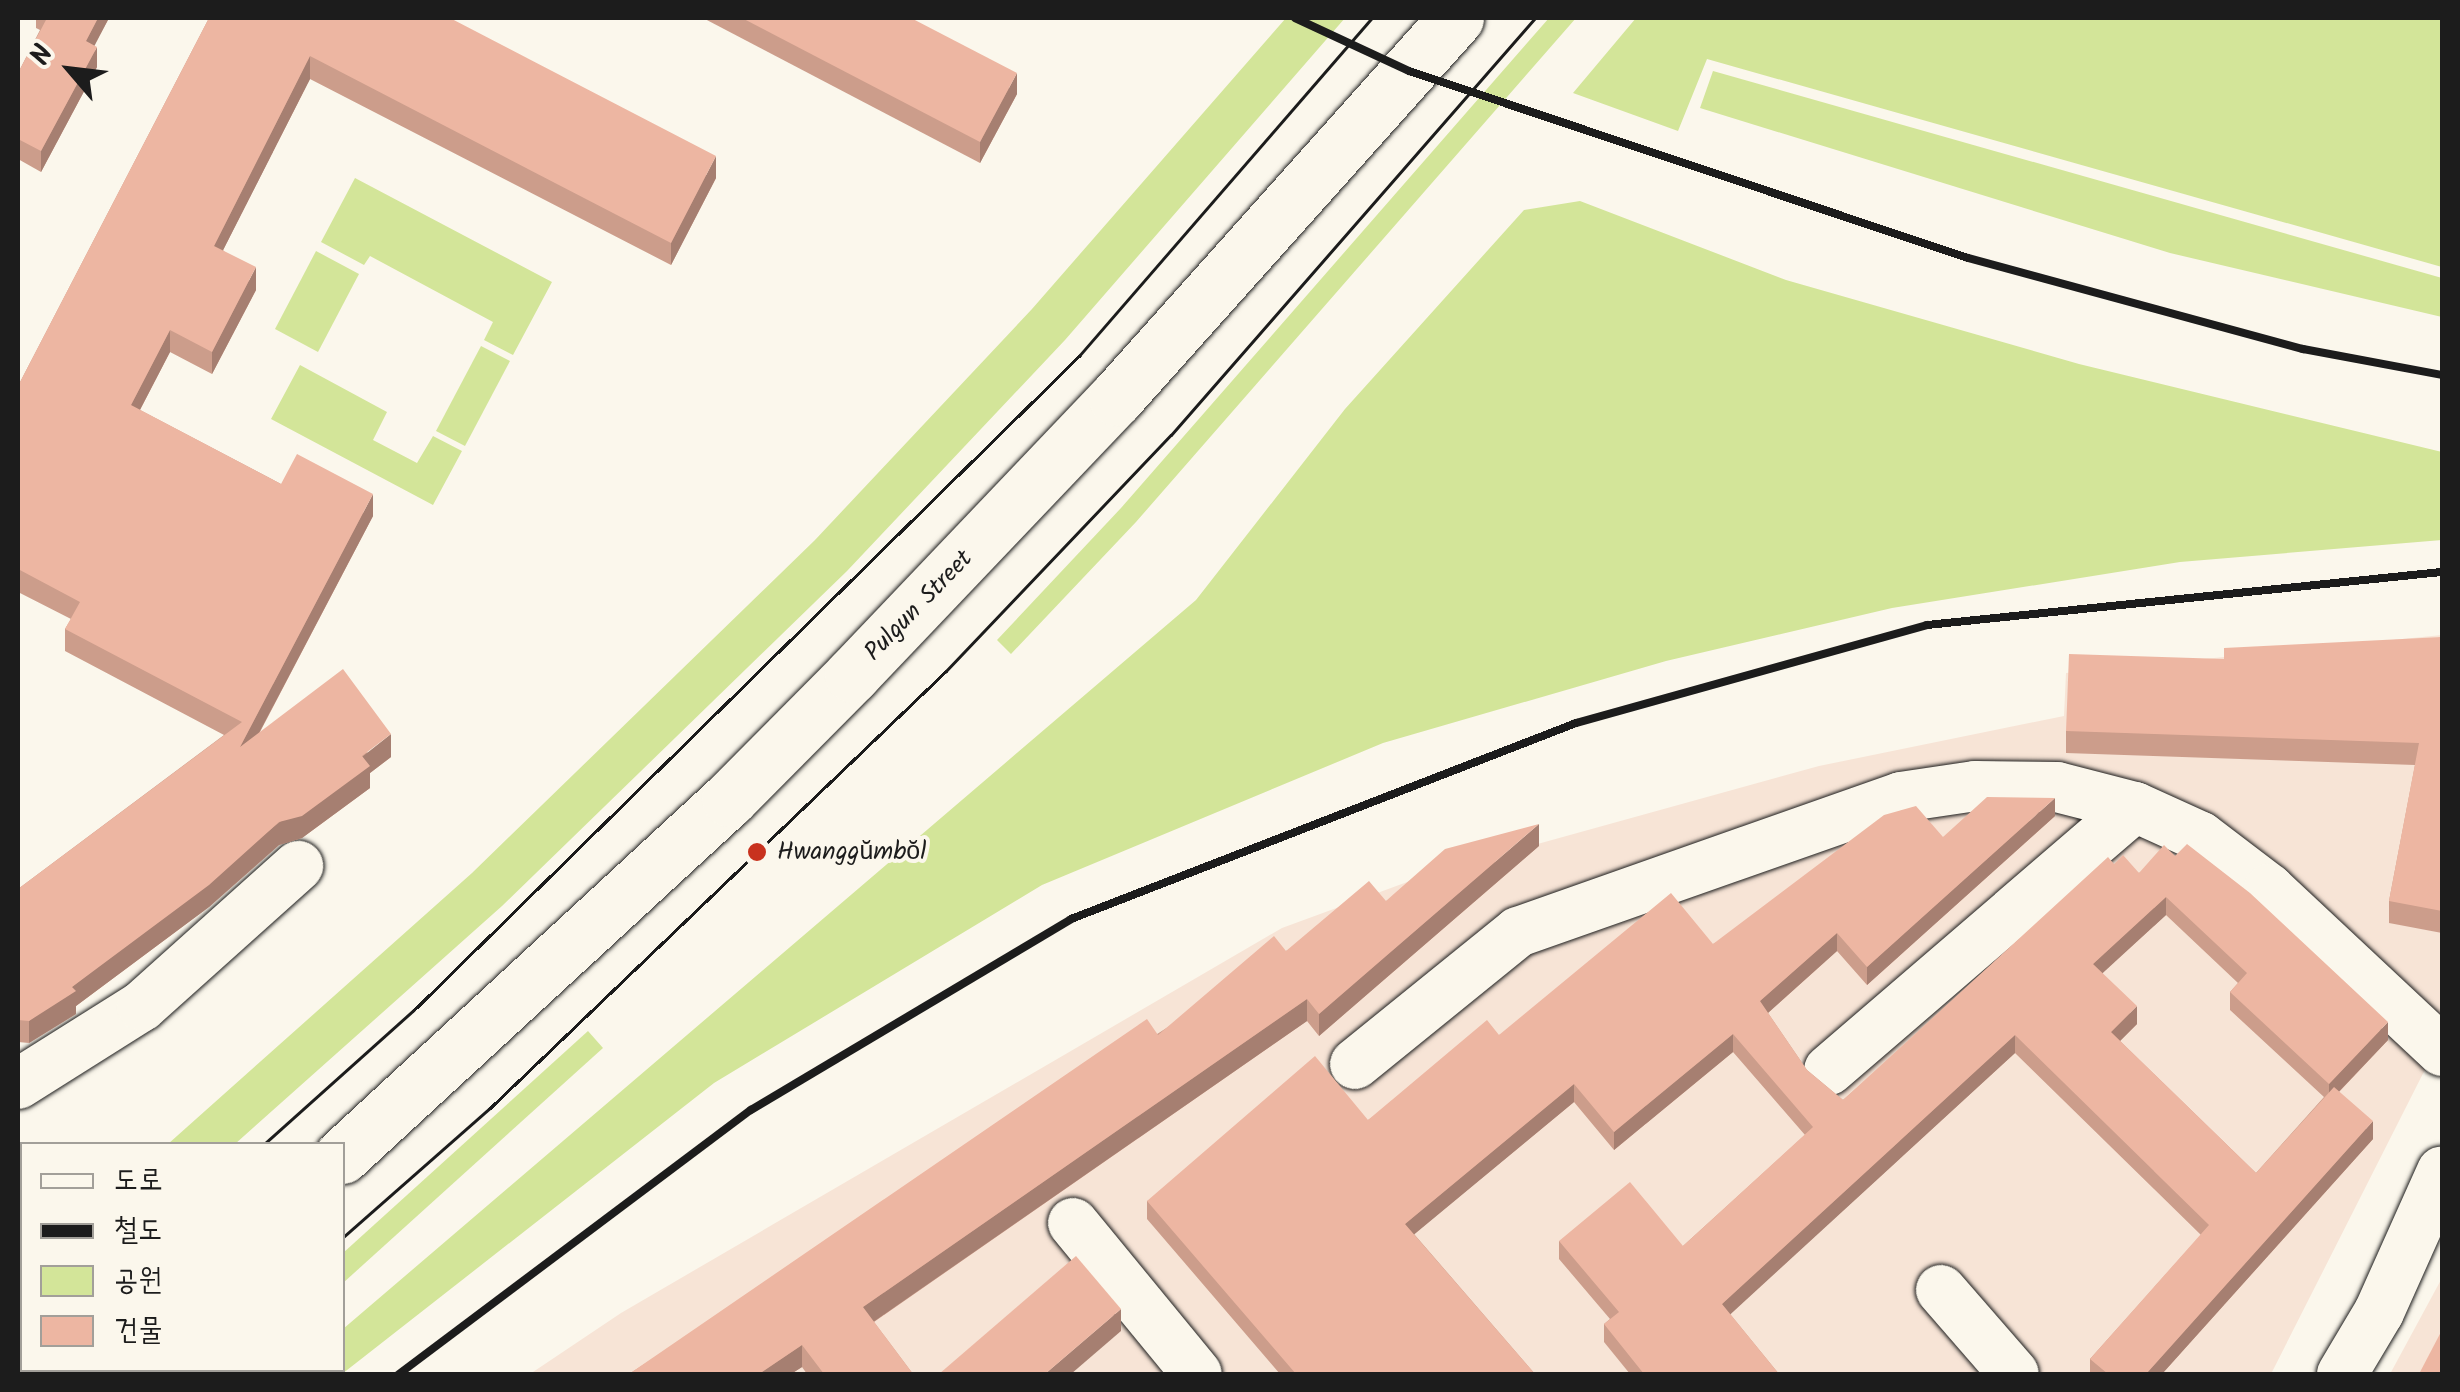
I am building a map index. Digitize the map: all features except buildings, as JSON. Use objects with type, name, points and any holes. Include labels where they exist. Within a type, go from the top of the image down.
[{"type":"main road","name":"Pulgun Street","points":[[345,1153],[714,813],[865,662],[1116,398],[1456,18]]},
{"type":"street","points":[[1355,1064],[1518,932],[1901,797],[1975,786],[2058,788],[2135,808],[2201,837],[2269,889],[2442,1051]]},
{"type":"street","points":[[1829,1070],[2135,808]]},
{"type":"street","points":[[18,1084],[142,1006],[298,866]]},
{"type":"street","points":[[2342,1374],[2379,1312],[2442,1171]]},
{"type":"street","points":[[1074,1224],[1197,1374]]},
{"type":"street","points":[[1941,1290],[2014,1374]]},
{"type":"shaded area","points":[[2442,635],[2442,1036],[2271,1374],[530,1374],[621,1313],[1282,928],[1429,874],[1819,766],[2064,716],[2066,673]]},
{"type":"shaded area","points":[[2442,1278],[2442,1374],[2390,1374]]},
{"type":"green space","points":[[1286,18],[1345,18],[1065,340],[847,571],[502,906],[237,1142],[170,1142],[472,873],[815,540],[1032,309]]},
{"type":"green space","points":[[1549,18],[1576,18],[1136,522],[1011,654],[997,640],[1121,508]]},
{"type":"green space","points":[[1636,18],[2442,18],[2442,267],[1707,59],[1678,131],[1573,93]]},
{"type":"green space","points":[[1713,71],[2442,278],[2442,317],[2170,253],[1700,108]]},
{"type":"green space","points":[[355,178],[552,282],[513,355],[484,340],[493,322],[370,256],[364,265],[321,242]]},
{"type":"green space","points":[[1580,201],[1786,280],[2079,364],[2442,452],[2442,540],[2180,562],[1892,608],[1666,661],[1383,743],[1042,885],[714,1083],[345,1372],[345,1327],[1196,600],[1345,409],[1524,210]]},
{"type":"green space","points":[[316,251],[359,274],[318,352],[275,329]]},
{"type":"green space","points":[[481,346],[510,361],[465,446],[436,431]]},
{"type":"green space","points":[[300,365],[387,412],[373,440],[417,463],[433,436],[462,451],[433,505],[271,419]]},
{"type":"green space","points":[[588,1031],[603,1048],[345,1281],[345,1251]]},
{"type":"green space","points":[[316,1372],[345,1372],[342,1374],[289,1374]]},
{"type":"tram line","points":[[266,1142],[413,1011],[1079,356],[1372,18]]},
{"type":"tram line","points":[[345,1235],[489,1109],[945,672],[1171,435],[1535,18]]},
{"type":"railway","points":[[1295,18],[1409,71],[1968,258],[2303,349],[2442,375]]},
{"type":"railway","points":[[399,1374],[751,1110],[1071,919],[1576,723],[1927,625],[2442,572]]},
{"type":"place","name":"Hwanggŭmbŏl","points":[[757,852]]}]
